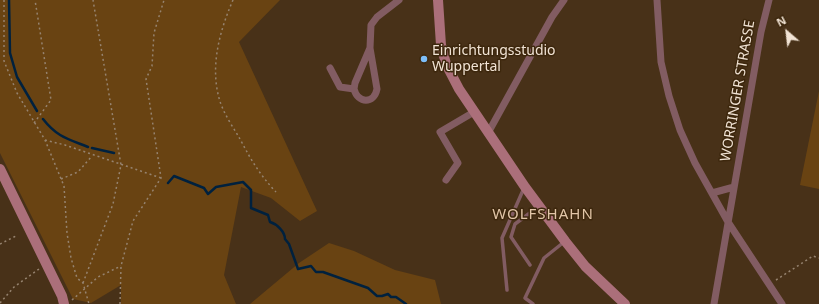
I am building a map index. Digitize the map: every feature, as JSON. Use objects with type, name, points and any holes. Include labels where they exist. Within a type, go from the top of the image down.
[{"type":"main road","points":[[438,0],[439,32],[446,64],[474,112],[524,187],[565,241],[586,266],[625,304]]},
{"type":"main road","points":[[0,169],[62,296],[64,304]]},
{"type":"street","points":[[370,48],[355,83],[354,90],[358,98],[367,101],[373,98],[376,94],[370,48],[371,25],[377,17],[399,0]]},
{"type":"street","points":[[488,133],[552,17],[564,0]]},
{"type":"street","points":[[657,0],[662,62],[669,96],[680,130],[695,163],[728,222],[782,304]]},
{"type":"street","name":"WORRINGER STRASSE","points":[[714,304],[761,32],[769,0]]},
{"type":"street","points":[[330,68],[340,87],[354,90]]},
{"type":"street","points":[[446,180],[458,163],[440,132],[474,112]]},
{"type":"street","points":[[712,193],[734,187]]},
{"type":"lane","points":[[507,290],[502,238],[524,187]]},
{"type":"lane","points":[[530,265],[511,237],[515,224],[539,206]]},
{"type":"lane","points":[[533,304],[525,298],[544,258],[565,241]]},
{"type":"path","points":[[4,0],[4,61],[17,94],[45,140],[61,179],[66,200],[67,233],[71,258],[77,278],[83,283]]},
{"type":"path","points":[[34,123],[51,100],[35,0]]},
{"type":"path","points":[[89,304],[83,283],[113,204],[121,165],[93,0]]},
{"type":"path","points":[[120,304],[121,266],[133,221],[161,178],[146,79],[152,66],[154,34],[164,0]]},
{"type":"path","points":[[233,0],[222,26],[218,48],[216,70],[219,98],[259,173],[276,192]]},
{"type":"path","points":[[45,140],[65,144],[92,156],[161,178]]},
{"type":"path","points":[[61,179],[78,172],[92,156]]},
{"type":"path","points":[[0,244],[16,236]]},
{"type":"path","points":[[769,284],[813,256],[819,258]]},
{"type":"path","points":[[0,303],[14,287],[46,264]]},
{"type":"path","points":[[68,304],[98,277],[121,266]]},
{"type":"shaded area","points":[[0,0],[280,0],[239,42],[317,211],[300,221],[271,198],[241,187],[224,275],[236,304],[121,304],[121,285],[91,303],[73,299],[0,153]]},
{"type":"shaded area","points":[[819,91],[819,189],[800,185]]},
{"type":"shaded area","points":[[329,243],[354,251],[395,270],[435,280],[441,304],[250,304],[299,263]]},
{"type":"waterway","points":[[9,0],[10,53],[17,77],[37,111]]},
{"type":"waterway","points":[[43,119],[58,134],[88,147]]},
{"type":"waterway","points":[[92,148],[114,153]]},
{"type":"waterway","points":[[168,183],[174,176],[204,188],[208,194],[216,187],[243,182],[251,190],[251,208],[268,215],[270,222],[282,231],[289,244],[298,269],[311,266],[316,272],[323,272],[368,288],[377,296],[388,294],[391,297],[396,297],[406,304]]},
{"type":"place","name":"Einrichtungsstudio Wuppertal","points":[[424,59]]},
{"type":"district","name":"WOLFSHAHN","points":[[543,215]]}]
